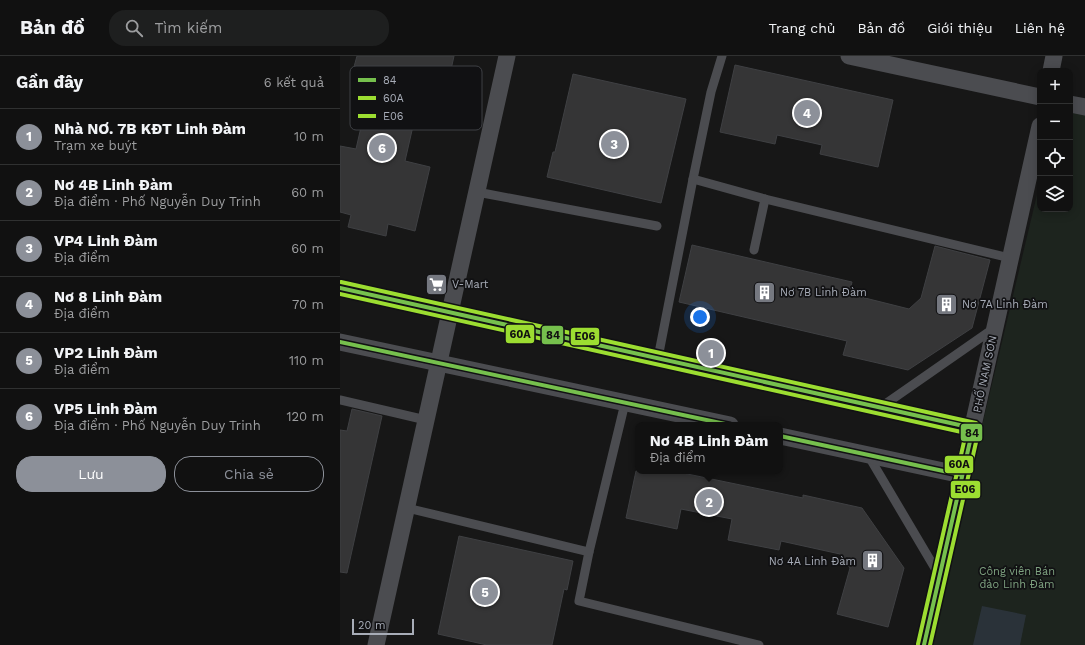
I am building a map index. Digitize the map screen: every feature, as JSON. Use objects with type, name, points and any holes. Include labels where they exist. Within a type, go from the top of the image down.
[{"type":"street","points":[[376,645],[508,56]]},
{"type":"street","points":[[849,56],[1037,96]]},
{"type":"street","points":[[1052,68],[1054,56]]},
{"type":"street","points":[[1073,105],[1085,108]]},
{"type":"street","name":"PHỐ NAM SƠN","points":[[924,645],[1037,139]]},
{"type":"street","points":[[340,288],[973,428]]},
{"type":"street","points":[[340,342],[716,422]]},
{"type":"street","points":[[783,437],[962,475]]},
{"type":"lane","points":[[658,358],[711,92],[722,56]]},
{"type":"lane","points":[[693,179],[765,199],[1010,258]]},
{"type":"lane","points":[[477,192],[657,226]]},
{"type":"lane","points":[[754,250],[765,199]]},
{"type":"lane","points":[[881,407],[995,328]]},
{"type":"lane","points":[[340,400],[426,420]]},
{"type":"lane","points":[[625,403],[589,552],[579,601],[758,645]]},
{"type":"lane","points":[[867,454],[940,576]]},
{"type":"lane","points":[[406,508],[589,552]]},
{"type":"green space","name":"Công viên Bán đảo Linh Đàm","points":[[1073,105],[1085,107],[1085,645],[930,645],[1037,195],[1037,212],[1073,212]]},
{"type":"shaded area","points":[[982,606],[1026,615],[1020,645],[973,645]]},
{"type":"building","points":[[357,56],[454,56],[452,66],[354,66]]},
{"type":"building","points":[[735,65],[893,100],[878,167],[820,154],[822,145],[777,135],[775,144],[720,132]]},
{"type":"building","points":[[573,74],[686,99],[661,203],[547,177],[553,152],[555,152]]},
{"type":"building","points":[[360,130],[412,130],[405,161],[430,167],[415,231],[388,224],[386,236],[348,227],[351,215],[340,212],[340,146],[356,149]]},
{"type":"building","points":[[692,245],[852,282],[849,294],[909,309],[921,298],[935,246],[990,260],[972,328],[908,370],[843,355],[847,341],[679,302]]},
{"type":"building","points":[[352,409],[382,416],[347,573],[340,572],[340,430],[347,431]]},
{"type":"building","points":[[635,474],[687,474],[803,498],[803,495],[862,508],[904,568],[888,627],[837,614],[850,568],[840,554],[781,541],[779,550],[728,540],[732,519],[681,509],[677,529],[626,518]]},
{"type":"building","points":[[459,536],[573,561],[567,590],[564,589],[552,645],[487,645],[438,634]]},
{"type":"transit line","name":"E06","points":[[341,282],[976,423],[979,426],[979,429],[930,645]]},
{"type":"transit line","name":"84","points":[[340,288],[973,428],[924,645]]},
{"type":"transit line","name":"60A","points":[[340,294],[966,433],[918,644]]},
{"type":"transit line","name":"84","points":[[340,342],[716,422]]},
{"type":"transit line","name":"84","points":[[783,437],[962,475]]},
{"type":"place","name":"Nơ 8 Linh Đàm","points":[[807,113]]},
{"type":"place","name":"VP4 Linh Đàm","points":[[614,144]]},
{"type":"place","name":"VP5 Linh Đàm","points":[[382,148]]},
{"type":"place","name":"V-Mart","points":[[436,284]]},
{"type":"place","name":"Nơ 7B Linh Đàm","points":[[765,292]]},
{"type":"place","name":"Nơ 7A Linh Đàm","points":[[946,304]]},
{"type":"place","name":"Nhà NƠ. 7B KĐT Linh Đàm","points":[[711,353]]},
{"type":"place","name":"Nơ 4B Linh Đàm","points":[[709,502]]},
{"type":"place","name":"Nơ 4A Linh Đàm","points":[[872,561]]},
{"type":"place","name":"VP2 Linh Đàm","points":[[485,592]]}]
